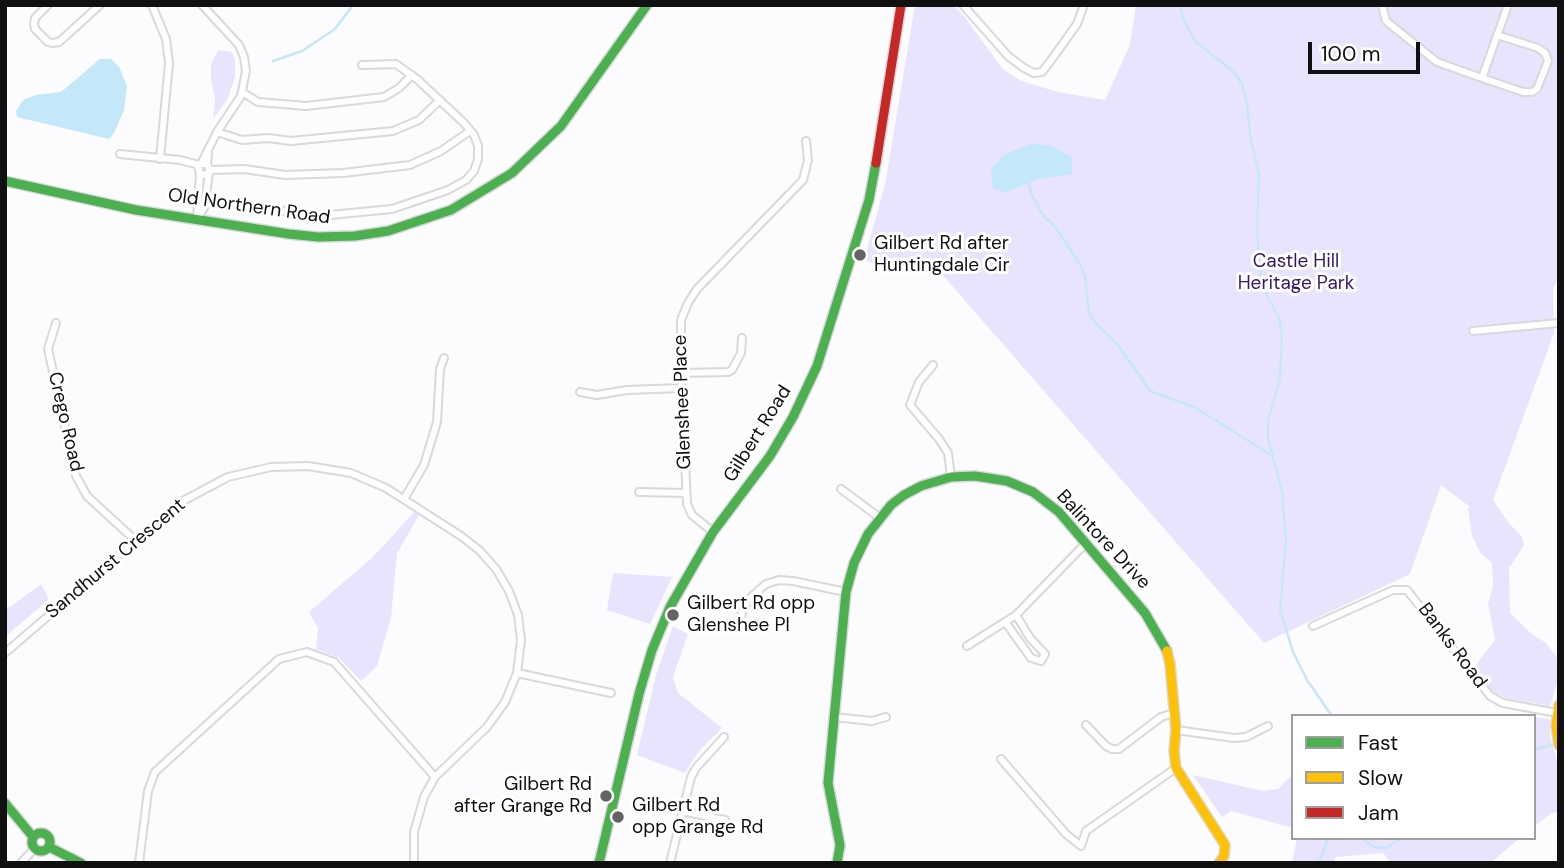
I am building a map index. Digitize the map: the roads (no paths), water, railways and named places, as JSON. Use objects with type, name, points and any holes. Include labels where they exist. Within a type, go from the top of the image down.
[{"type":"main road","name":"Old Northern Road","points":[[5,181],[136,210],[289,234],[346,236],[388,231],[451,209],[494,186],[545,143],[577,104],[647,5]]},
{"type":"main road","name":"Gilbert Road","points":[[599,863],[639,694],[652,650],[670,607],[713,532],[770,456],[793,417],[817,366],[869,200],[901,5]]},
{"type":"main road","name":"Balintore Drive","points":[[837,863],[840,845],[828,783],[846,592],[860,548],[880,518],[904,495],[921,486],[951,477],[975,476],[1007,481],[1033,492],[1059,512],[1145,613],[1166,649],[1170,664],[1176,730],[1176,768]]},
{"type":"main road","points":[[1558,709],[1559,746]]},
{"type":"main road","points":[[1176,768],[1225,845],[1224,856],[1219,863]]},
{"type":"main road","points":[[5,803],[33,837],[34,849],[42,851],[49,847]]},
{"type":"main road","points":[[33,837],[46,835],[50,841],[49,847]]},
{"type":"main road","points":[[49,847],[81,863]]},
{"type":"street","points":[[48,5],[35,18],[34,24],[35,29],[52,43],[59,42],[100,5]]},
{"type":"street","points":[[152,5],[166,39],[169,63],[160,159]]},
{"type":"street","points":[[197,219],[202,168],[217,132],[242,92],[246,71],[240,48],[202,5]]},
{"type":"street","points":[[963,5],[1008,56],[1034,73],[1042,72],[1052,59],[1080,19],[1084,5]]},
{"type":"street","points":[[1382,5],[1386,21],[1437,62],[1523,92],[1537,89],[1548,61],[1545,53],[1538,48],[1497,35]]},
{"type":"street","points":[[1482,78],[1508,5]]},
{"type":"street","points":[[205,200],[320,216],[348,214],[391,209],[448,190],[467,180],[478,159],[478,146],[470,131],[440,100],[396,64],[362,65]]},
{"type":"street","points":[[242,92],[258,102],[306,106],[384,97],[399,88],[412,75]]},
{"type":"street","points":[[217,132],[242,140],[268,138],[291,141],[393,131],[419,120],[440,100]]},
{"type":"street","points":[[120,154],[180,160],[202,168],[244,169],[285,175],[343,173],[411,165],[441,151],[470,131]]},
{"type":"street","name":"Glenshee Place","points":[[713,532],[692,515],[687,504],[680,328],[688,303],[697,289],[800,185],[808,160],[806,141]]},
{"type":"street","points":[[197,219],[204,208],[205,200],[202,168]]},
{"type":"street","name":"Crego Road","points":[[56,323],[48,349],[76,476],[87,496],[136,541]]},
{"type":"street","points":[[1473,331],[1559,323]]},
{"type":"street","points":[[681,373],[732,370],[741,353],[742,338]]},
{"type":"street","points":[[404,499],[424,465],[437,422],[440,369],[444,358]]},
{"type":"street","points":[[933,365],[919,382],[910,405],[948,453],[951,477]]},
{"type":"street","points":[[580,393],[597,395],[627,390],[682,388]]},
{"type":"street","name":"Sandhurst Crescent","points":[[5,653],[167,513],[196,492],[228,477],[261,468],[308,466],[351,473],[386,488],[461,536],[479,550],[496,569],[509,591],[518,615],[521,640],[517,673],[505,702],[496,716],[435,777],[417,817],[414,863]]},
{"type":"street","points":[[841,489],[880,518]]},
{"type":"street","points":[[639,492],[686,493]]},
{"type":"street","points":[[968,646],[1016,615],[1086,543]]},
{"type":"street","points":[[740,627],[742,611],[751,597],[766,584],[779,580],[793,581],[846,592]]},
{"type":"street","name":"Banks Road","points":[[1313,626],[1393,590],[1407,590],[1490,696],[1503,703],[1558,709]]},
{"type":"street","points":[[1006,622],[1031,658],[1041,661],[1045,654],[1030,638],[1016,615]]},
{"type":"street","points":[[139,863],[148,791],[155,772],[279,659],[307,653],[334,662],[435,777]]},
{"type":"street","points":[[517,673],[611,693]]},
{"type":"street","points":[[1086,725],[1105,746],[1119,749],[1161,717],[1174,713]]},
{"type":"street","points":[[833,717],[873,721],[886,716]]},
{"type":"street","points":[[1176,730],[1245,737],[1268,726]]},
{"type":"street","points":[[670,863],[691,777],[724,737]]},
{"type":"street","points":[[1000,759],[1066,834],[1081,846],[1086,831],[1176,768]]},
{"type":"street","points":[[682,811],[725,820]]},
{"type":"street","points":[[21,863],[34,849]]},
{"type":"water","points":[[100,59],[111,59],[119,67],[127,86],[124,110],[109,139],[17,117],[16,111],[23,100],[36,95],[61,92]]},
{"type":"water","points":[[1032,144],[1049,145],[1072,157],[1072,174],[1038,179],[1005,193],[993,188],[991,169],[1005,154]]},
{"type":"waterway","points":[[273,61],[302,51],[335,29],[353,5]]},
{"type":"waterway","points":[[1180,5],[1183,18],[1196,42],[1234,72],[1242,84],[1247,104],[1250,135],[1259,174],[1257,227],[1261,284],[1279,318],[1282,333],[1280,378],[1268,421],[1268,438],[1282,492],[1286,540],[1280,609],[1293,652],[1307,680],[1331,714]]},
{"type":"waterway","points":[[1029,183],[1042,214],[1056,228],[1081,266],[1089,312],[1095,323],[1118,345],[1150,391],[1194,407],[1271,455]]},
{"type":"waterway","points":[[1536,749],[1556,744]]},
{"type":"waterway","points":[[1319,863],[1327,840]]},
{"type":"waterway","points":[[1364,840],[1374,847],[1386,848],[1399,840]]},
{"type":"place","name":"Gilbert Rd after Huntingdale Cir","points":[[860,255]]},
{"type":"place","name":"Gilbert Rd opp Glenshee Pl","points":[[673,615]]},
{"type":"place","name":"Gilbert Rd after Grange Rd","points":[[606,796]]},
{"type":"place","name":"Gilbert Rd opp Grange Rd","points":[[618,817]]},
{"type":"park label","name":"Castle Hill Heritage Park","points":[[1296,273]]}]
